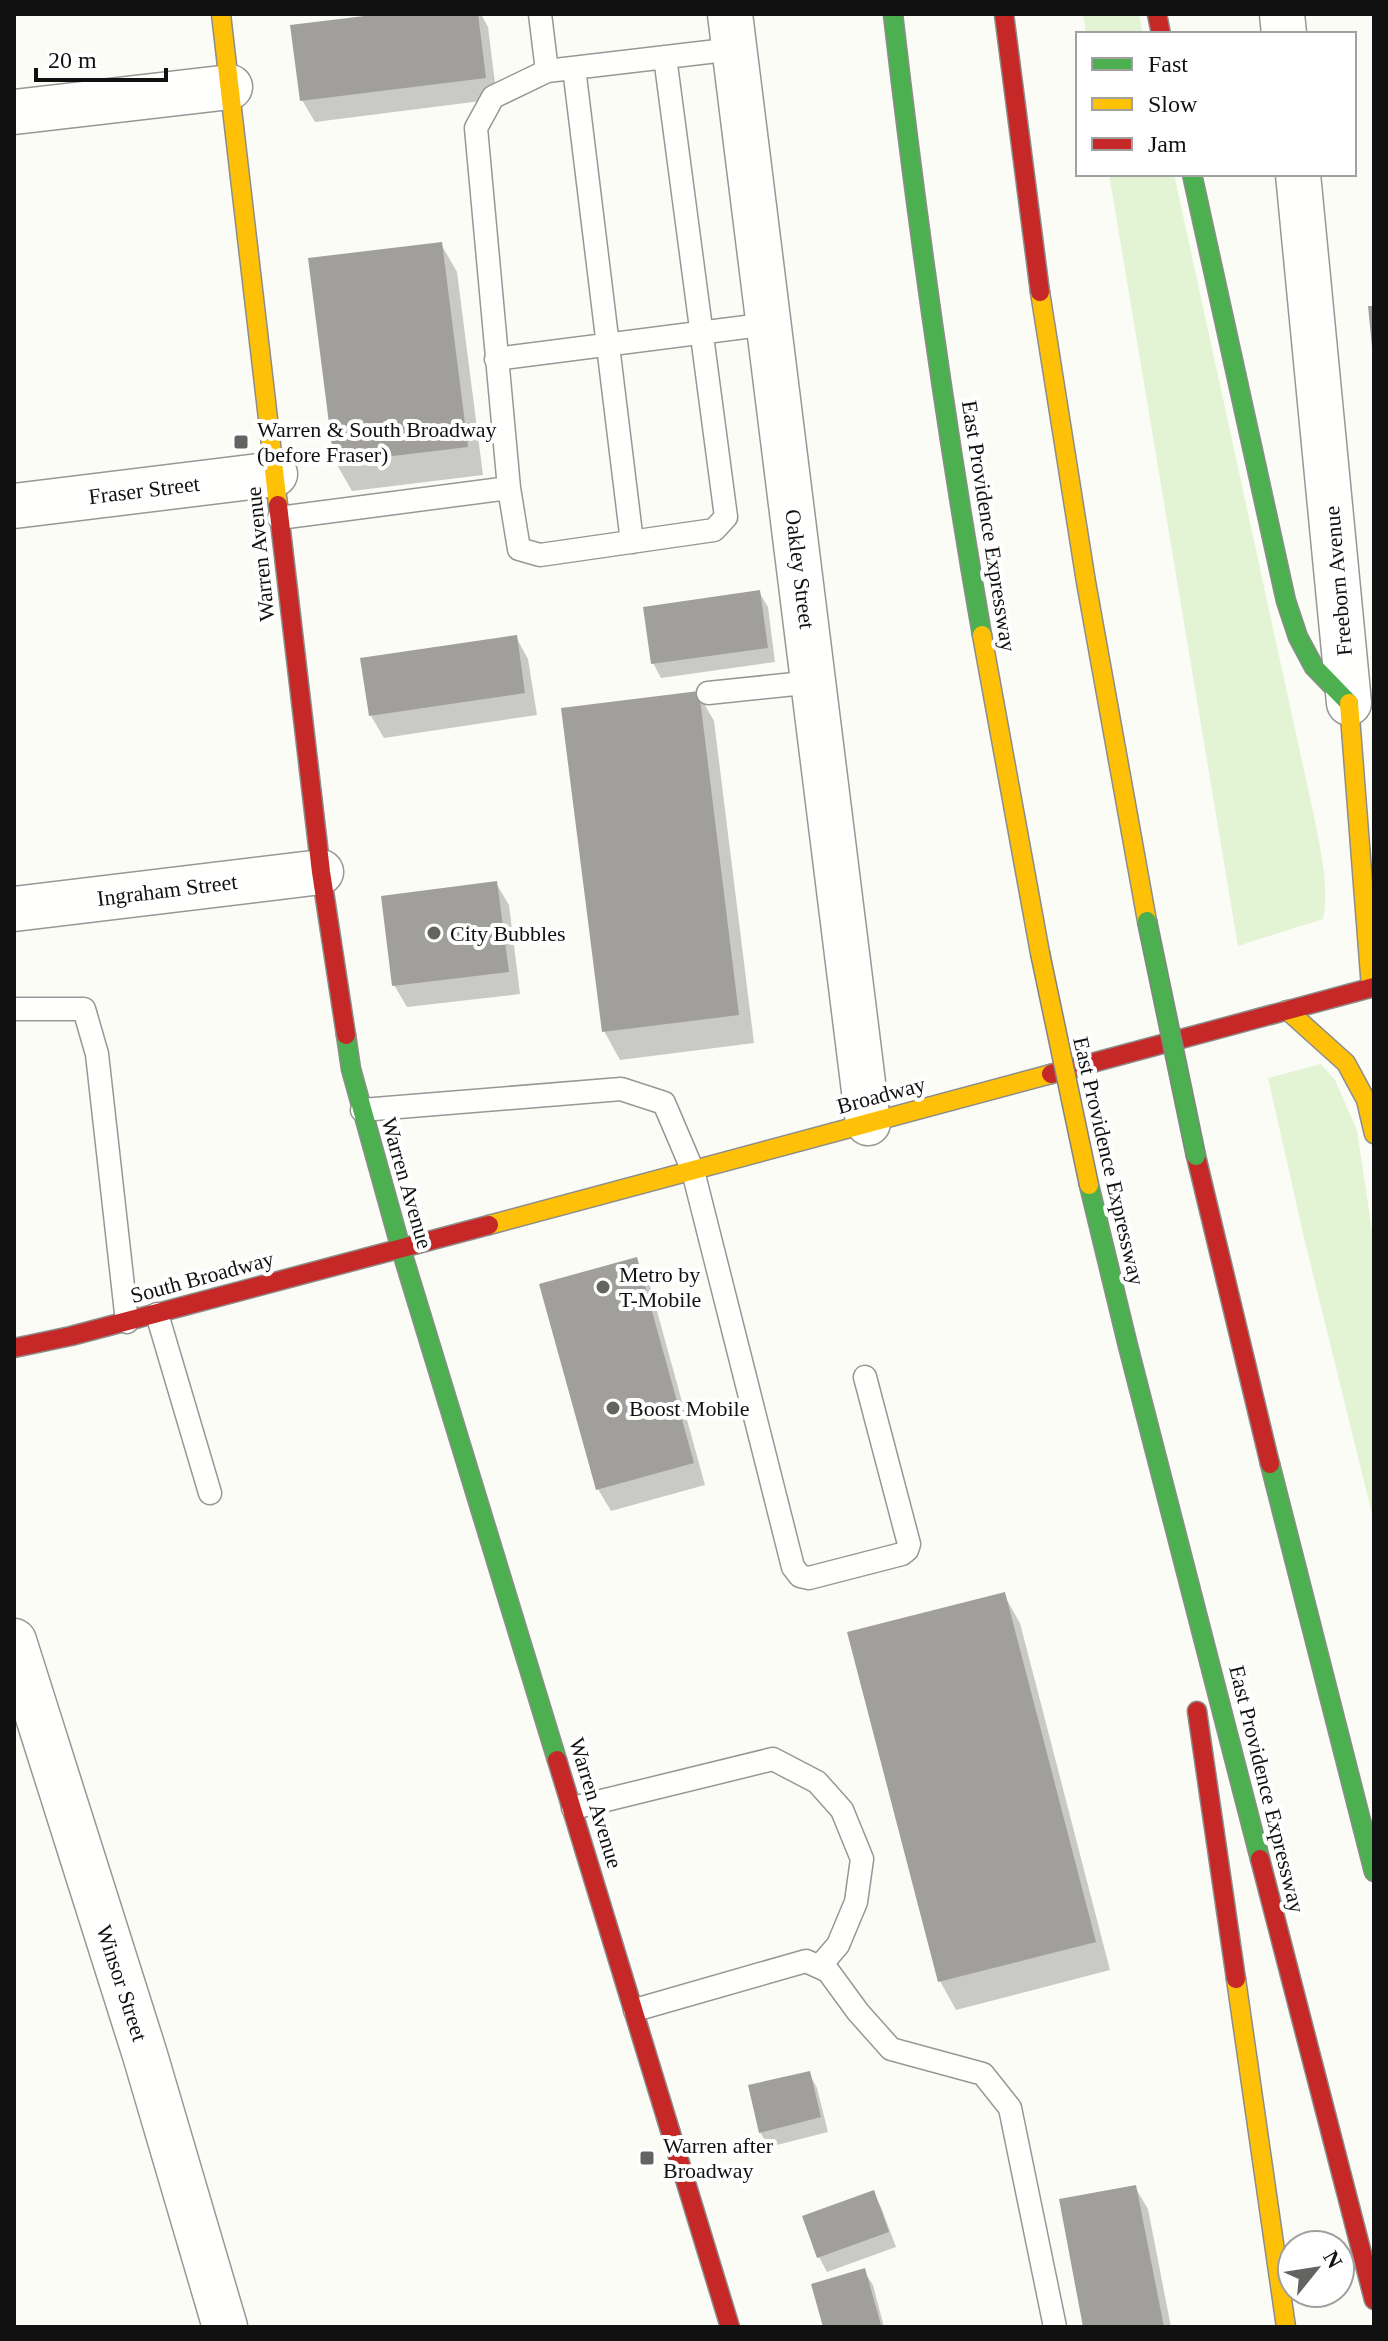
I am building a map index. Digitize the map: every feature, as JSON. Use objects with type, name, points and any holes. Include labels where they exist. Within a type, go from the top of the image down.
[{"type":"main road","name":"Warren Avenue","points":[[221,14],[321,872],[351,1069],[401,1249],[730,2327]]},
{"type":"main road","name":"East Providence Expressway","points":[[893,14],[958,489],[1040,953],[1089,1185],[1374,2300]]},
{"type":"main road","points":[[1004,14],[1032,244],[1061,437],[1147,921],[1196,1156],[1258,1418],[1374,1872]]},
{"type":"main road","points":[[1192,176],[1286,601],[1298,637],[1314,667],[1349,703]]},
{"type":"main road","name":"Freeborn Avenue","points":[[1349,703],[1373,987]]},
{"type":"main road","name":"Broadway","points":[[401,1249],[1373,987]]},
{"type":"main road","points":[[1287,1010],[1346,1063],[1366,1100],[1374,1134]]},
{"type":"main road","name":"South Broadway","points":[[14,1348],[127,1322],[401,1249]]},
{"type":"main road","points":[[1167,1499],[1189,1655]]},
{"type":"main road","points":[[1193,1686],[1286,2327]]},
{"type":"street","name":"Oakley Street","points":[[732,31],[868,1123]]},
{"type":"street","points":[[14,112],[230,87]]},
{"type":"street","name":"Freeborn Avenue","points":[[1298,176],[1349,703]]},
{"type":"street","name":"Fraser Street","points":[[14,506],[275,474]]},
{"type":"street","name":"Ingraham Street","points":[[14,909],[321,872]]},
{"type":"street","name":"Winsor Street","points":[[14,1641],[145,2055],[225,2327]]},
{"type":"lane","points":[[540,14],[547,71]]},
{"type":"lane","points":[[665,57],[726,517],[714,530],[540,555],[519,549],[509,488],[476,128],[493,97],[547,71],[665,57],[732,31]]},
{"type":"lane","points":[[574,68],[632,542]]},
{"type":"lane","points":[[496,359],[769,324]]},
{"type":"lane","points":[[279,518],[509,488]]},
{"type":"lane","points":[[708,693],[814,682]]},
{"type":"lane","points":[[14,1009],[84,1009],[97,1054],[127,1322]]},
{"type":"lane","points":[[362,1110],[621,1089],[664,1103],[693,1171],[793,1567],[800,1576],[809,1578],[902,1554],[909,1544],[865,1377]]},
{"type":"lane","points":[[157,1314],[210,1493]]},
{"type":"lane","points":[[573,1808],[773,1759],[817,1782],[842,1810],[862,1859],[856,1902],[838,1945],[819,1967]]},
{"type":"lane","points":[[635,2010],[806,1961],[828,1971],[858,2012],[891,2049],[983,2074],[1010,2108],[1055,2327]]},
{"type":"green space","points":[[1083,14],[1139,14],[1143,32],[1086,32]]},
{"type":"green space","points":[[1109,176],[1174,176],[1321,854],[1325,880],[1323,919],[1238,946]]},
{"type":"green space","points":[[1321,1064],[1335,1080],[1357,1130],[1374,1244],[1374,1522],[1268,1078]]},
{"type":"building","points":[[381,14],[478,14],[486,78],[300,101],[290,25]]},
{"type":"building","points":[[442,242],[468,447],[334,463],[308,258]]},
{"type":"building","points":[[1368,306],[1374,306],[1374,347],[1372,347]]},
{"type":"building","points":[[760,590],[768,648],[651,664],[643,607]]},
{"type":"building","points":[[517,635],[525,693],[369,716],[360,658]]},
{"type":"building","points":[[699,691],[739,1015],[602,1032],[561,708]]},
{"type":"building","points":[[497,881],[509,972],[392,986],[381,896]]},
{"type":"building","points":[[637,1257],[694,1463],[596,1490],[539,1284]]},
{"type":"building","points":[[1005,1592],[1096,1942],[938,1982],[847,1632]]},
{"type":"building","points":[[810,2071],[821,2117],[759,2133],[748,2085]]},
{"type":"building","points":[[1136,2185],[1164,2327],[1083,2327],[1059,2199]]},
{"type":"building","points":[[874,2190],[889,2232],[817,2258],[802,2216]]},
{"type":"building","points":[[865,2268],[881,2325],[823,2327],[811,2284]]},
{"type":"traffic: fast","points":[[893,14],[933,325],[982,635]]},
{"type":"traffic: fast","points":[[1192,176],[1286,601],[1298,637],[1314,667],[1349,703]]},
{"type":"traffic: fast","points":[[1147,921],[1196,1156]]},
{"type":"traffic: fast","points":[[346,1035],[351,1069],[401,1249],[557,1760]]},
{"type":"traffic: fast","points":[[1089,1185],[1260,1859]]},
{"type":"traffic: fast","points":[[1270,1464],[1374,1872]]},
{"type":"traffic: slow","points":[[221,14],[278,505]]},
{"type":"traffic: slow","points":[[1040,292],[1086,582],[1147,921]]},
{"type":"traffic: slow","points":[[982,635],[1040,953]]},
{"type":"traffic: slow","points":[[1349,703],[1371,988]]},
{"type":"traffic: slow","points":[[1040,953],[1089,1185]]},
{"type":"traffic: slow","points":[[1287,1010],[1346,1063],[1366,1100],[1374,1134]]},
{"type":"traffic: slow","points":[[489,1225],[1051,1074]]},
{"type":"traffic: slow","points":[[1236,1979],[1286,2327]]},
{"type":"traffic: jam","points":[[1004,14],[1040,292]]},
{"type":"traffic: jam","points":[[1157,14],[1161,32]]},
{"type":"traffic: jam","points":[[278,505],[321,872],[346,1035]]},
{"type":"traffic: jam","points":[[1051,1074],[1374,987]]},
{"type":"traffic: jam","points":[[1196,1156],[1270,1464]]},
{"type":"traffic: jam","points":[[14,1348],[71,1336],[489,1225]]},
{"type":"traffic: jam","points":[[1197,1711],[1236,1979]]},
{"type":"traffic: jam","points":[[557,1760],[730,2327]]},
{"type":"traffic: jam","points":[[1260,1859],[1374,2300]]},
{"type":"place","name":"Warren & South Broadway (before Fraser)","points":[[241,442]]},
{"type":"place","name":"City Bubbles","points":[[434,933]]},
{"type":"place","name":"Metro by T-Mobile","points":[[603,1287]]},
{"type":"place","name":"Boost Mobile","points":[[613,1408]]},
{"type":"place","name":"Warren after Broadway","points":[[647,2158]]}]
